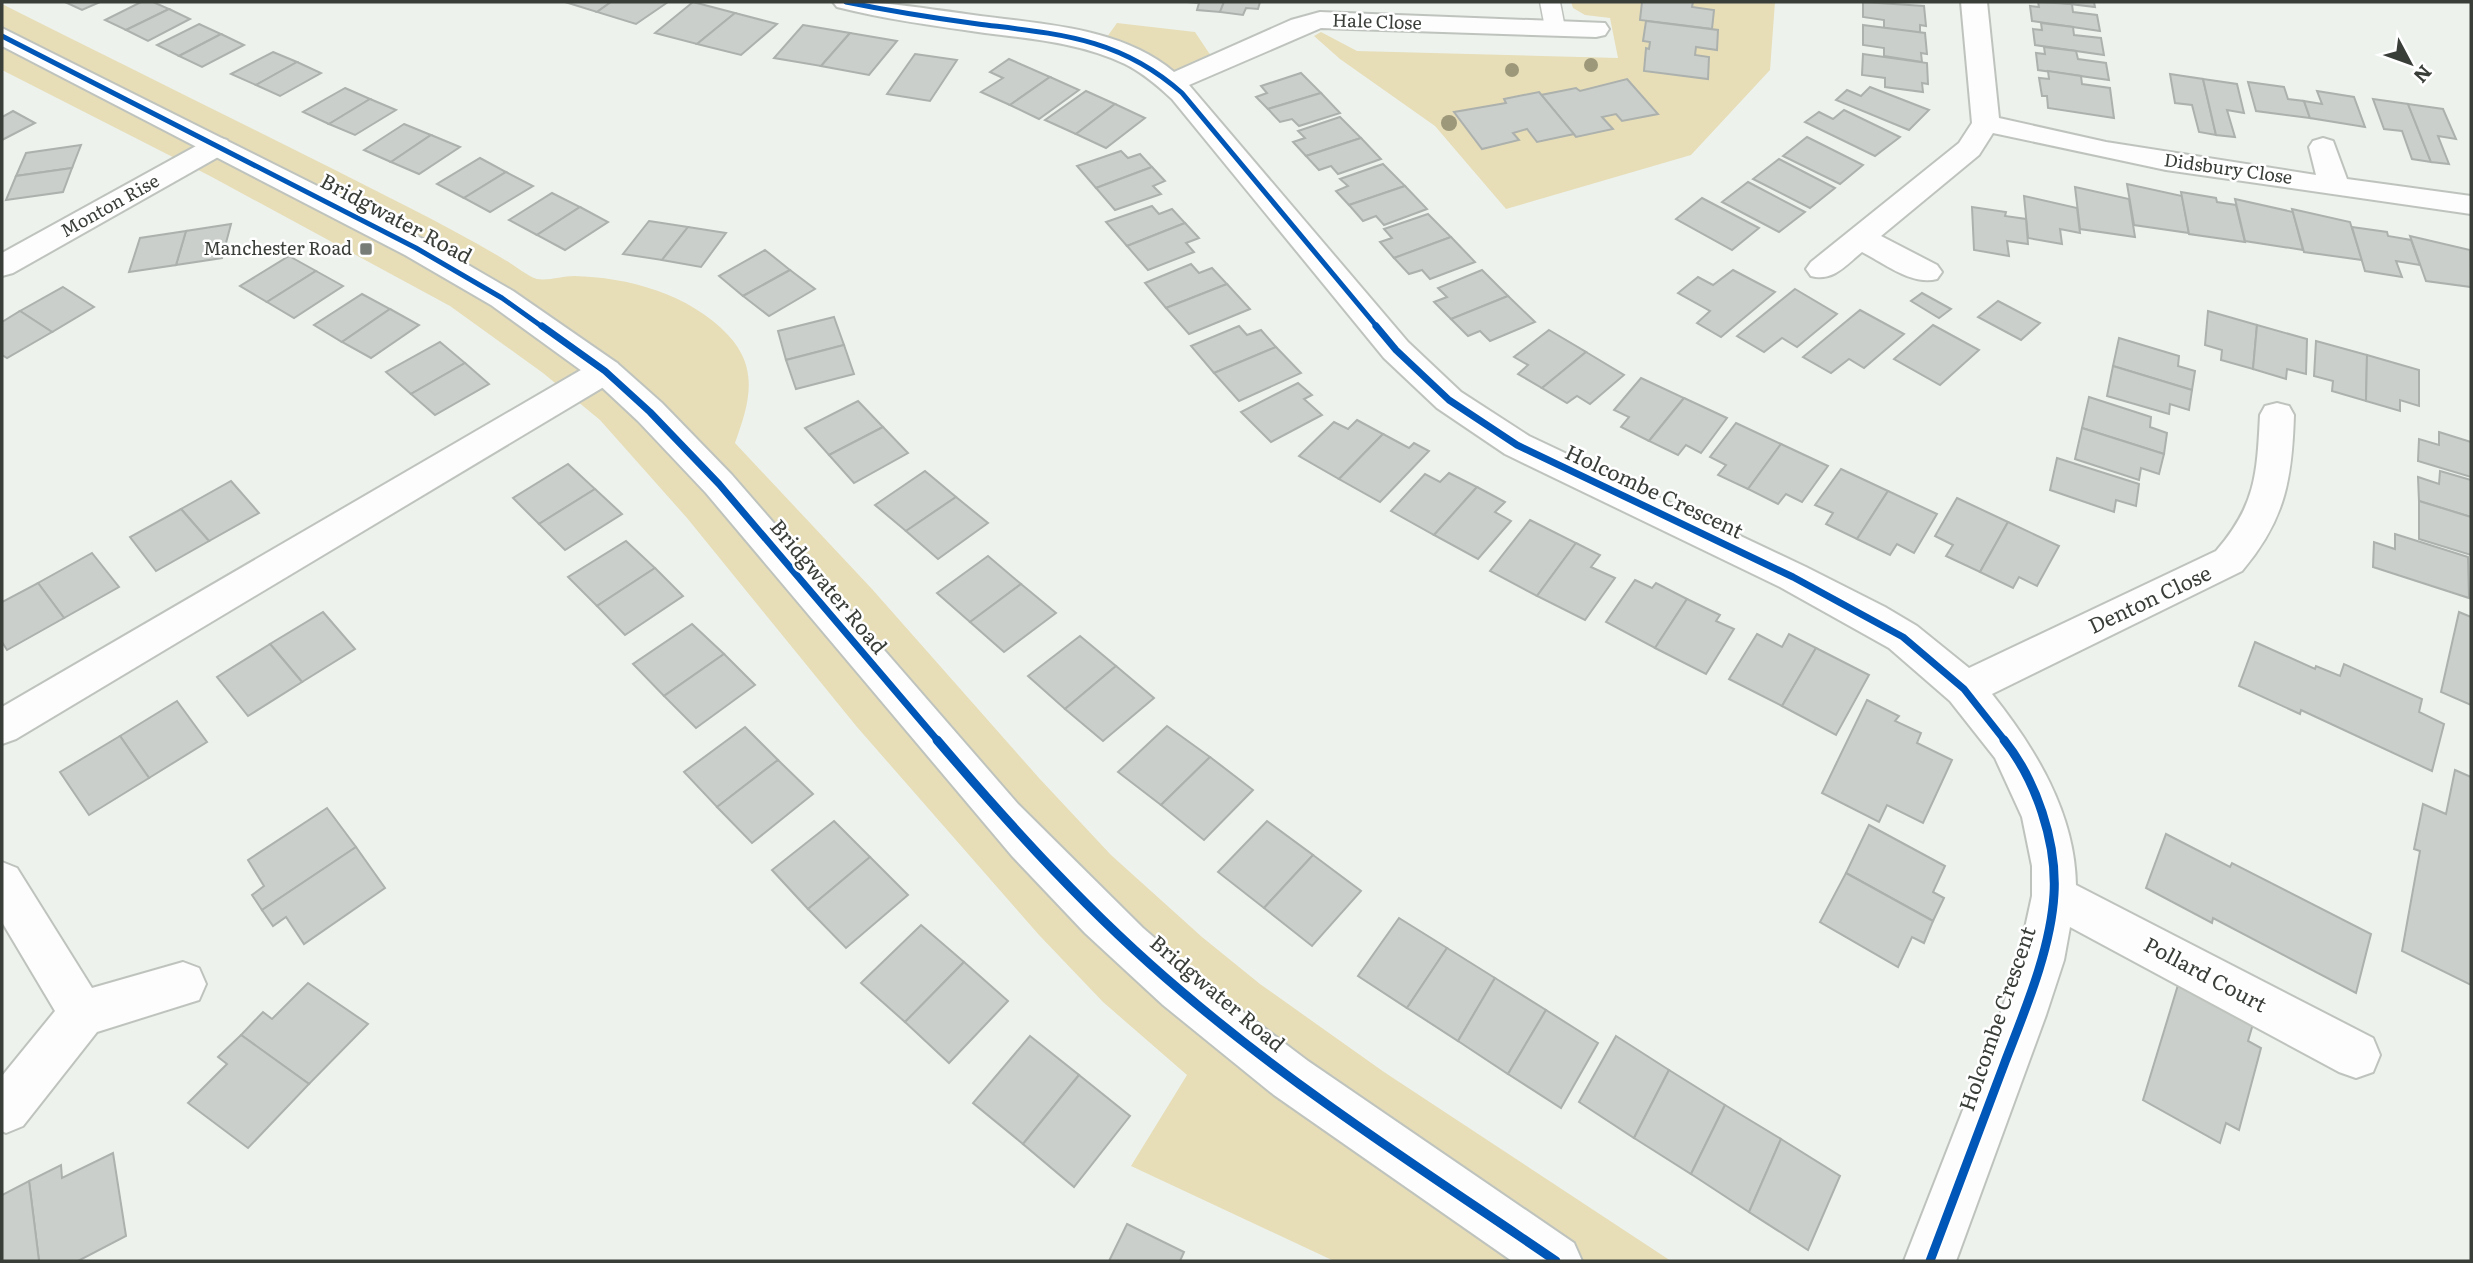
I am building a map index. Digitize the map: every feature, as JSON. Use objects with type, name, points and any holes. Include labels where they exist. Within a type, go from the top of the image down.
[{"type":"street","name":"Holcombe Crescent","points":[[846,2],[957,21],[1079,37],[1120,51],[1171,83],[1396,351],[1449,400],[1517,445],[1793,577],[1871,618],[1933,660],[1964,689],[2009,747],[2037,799],[2054,866],[2054,896],[2041,960],[2023,1014],[1930,1261]]},
{"type":"street","points":[[1822,269],[1969,149],[1986,123],[1974,2]]},
{"type":"street","name":"Hale Close","points":[[1171,83],[1300,26],[1320,20],[1596,29]]},
{"type":"street","name":"Bridgwater Road","points":[[2,36],[416,248],[487,288],[606,371],[650,412],[719,484],[1011,826],[1051,869],[1124,939],[1205,1011],[1291,1078],[1556,1261]]},
{"type":"street","name":"Didsbury Close","points":[[1986,123],[2084,148],[2471,205]]},
{"type":"street","name":"Monton Rise","points":[[2,266],[217,146]]},
{"type":"street","points":[[2323,147],[2334,185]]},
{"type":"street","points":[[1860,238],[1926,272]]},
{"type":"street","points":[[2,727],[606,371]]},
{"type":"street","name":"Denton Close","points":[[1964,689],[2229,561],[2257,526],[2269,502],[2275,465],[2277,415]]},
{"type":"street","points":[[2,881],[82,1014]]},
{"type":"street","name":"Pollard Court","points":[[2054,896],[2356,1055]]},
{"type":"street","points":[[6,1109],[82,1014],[183,984]]},
{"type":"lane","points":[[1550,2],[1554,28]]},
{"type":"shaded area","points":[[1571,2],[1775,2],[1770,70],[1691,155],[1506,209],[1435,126],[1340,59],[1314,36],[1321,32],[1357,51],[1618,58],[1610,18],[1585,15],[1573,8]]},
{"type":"shaded area","points":[[2,4],[408,207],[481,246],[533,278],[594,277],[636,284],[677,299],[713,321],[738,348],[748,374],[747,401],[735,443],[872,589],[1111,855],[1202,937],[1260,984],[1384,1072],[1671,1261],[1334,1261],[1131,1166],[1187,1075],[1103,1002],[1039,935],[857,727],[687,518],[600,420],[543,373],[450,306],[210,176],[2,70]]},
{"type":"shaded area","points":[[1117,23],[1195,32],[1209,53],[1219,62],[1171,83],[1102,44]]},
{"type":"building","points":[[65,2],[100,2],[82,10]]},
{"type":"building","points":[[141,2],[153,2],[169,9],[126,30],[105,20]]},
{"type":"building","points":[[565,2],[611,2],[597,12]]},
{"type":"building","points":[[611,2],[668,2],[636,24],[597,12]]},
{"type":"building","points":[[693,2],[735,13],[697,44],[655,33]]},
{"type":"building","points":[[1187,2],[1224,2],[1220,12],[1197,10],[1199,3]]},
{"type":"building","points":[[1224,2],[1260,2],[1258,9],[1246,8],[1243,15],[1220,12]]},
{"type":"building","points":[[1642,2],[1693,2],[1692,7],[1714,10],[1712,29],[1640,20]]},
{"type":"building","points":[[1863,2],[1924,6],[1926,26],[1920,25],[1920,33],[1884,28],[1884,20],[1863,17]]},
{"type":"building","points":[[2038,2],[2072,4],[2073,12],[2097,15],[2100,31],[2032,21],[2030,6],[2039,7]]},
{"type":"building","points":[[2053,2],[2094,2],[2095,7]]},
{"type":"building","points":[[169,9],[190,19],[148,41],[126,30]]},
{"type":"building","points":[[735,13],[777,24],[741,55],[697,44]]},
{"type":"building","points":[[1646,21],[1718,30],[1717,50],[1696,47],[1695,55],[1709,57],[1708,79],[1644,71],[1646,48],[1649,49],[1650,42],[1643,41]]},
{"type":"building","points":[[2041,23],[2073,27],[2074,35],[2101,38],[2104,55],[2035,45],[2033,29],[2042,30]]},
{"type":"building","points":[[199,24],[221,34],[179,56],[157,45]]},
{"type":"building","points":[[803,25],[850,33],[821,66],[774,58]]},
{"type":"building","points":[[1863,25],[1925,33],[1927,54],[1921,53],[1922,62],[1884,56],[1884,48],[1863,45]]},
{"type":"building","points":[[850,33],[897,41],[869,75],[821,66]]},
{"type":"building","points":[[221,34],[244,45],[202,67],[179,56]]},
{"type":"building","points":[[2044,47],[2076,51],[2078,59],[2106,63],[2109,80],[2038,70],[2036,53],[2045,54]]},
{"type":"building","points":[[273,52],[297,62],[256,85],[231,74]]},
{"type":"building","points":[[915,54],[957,60],[930,101],[887,94]]},
{"type":"building","points":[[1863,54],[1927,63],[1928,84],[1922,83],[1923,92],[1885,87],[1885,78],[1862,75]]},
{"type":"building","points":[[1009,59],[1050,77],[1010,105],[981,92],[1003,78],[990,72]]},
{"type":"building","points":[[297,62],[321,73],[280,96],[256,85]]},
{"type":"building","points":[[2048,71],[2081,76],[2082,84],[2110,88],[2114,118],[2048,108],[2047,96],[2042,96],[2039,78],[2049,79]]},
{"type":"building","points":[[1301,73],[1321,93],[1268,109],[1256,97],[1267,93],[1261,86]]},
{"type":"building","points":[[2170,74],[2203,79],[2216,135],[2199,132],[2192,105],[2175,103]]},
{"type":"building","points":[[1050,77],[1079,90],[1039,119],[1010,105]]},
{"type":"building","points":[[1627,79],[1658,114],[1622,121],[1616,114],[1602,117],[1613,129],[1576,137],[1541,95],[1576,88],[1580,91]]},
{"type":"building","points":[[2203,79],[2237,84],[2244,113],[2227,110],[2235,137],[2216,135]]},
{"type":"building","points":[[2248,82],[2284,87],[2288,99],[2304,101],[2310,118],[2256,111]]},
{"type":"building","points":[[1870,87],[1929,110],[1909,130],[1836,100],[1847,90],[1861,96]]},
{"type":"building","points":[[345,88],[370,99],[329,124],[303,112]]},
{"type":"building","points":[[1086,91],[1115,104],[1076,134],[1045,120]]},
{"type":"building","points":[[2317,91],[2354,97],[2365,127],[2310,118],[2304,101],[2322,104]]},
{"type":"building","points":[[1539,92],[1574,134],[1537,142],[1527,129],[1513,133],[1519,140],[1482,149],[1454,112],[1506,103],[1504,99]]},
{"type":"building","points":[[1321,93],[1340,113],[1299,126],[1292,119],[1280,122],[1268,109]]},
{"type":"building","points":[[370,99],[396,110],[355,135],[329,124]]},
{"type":"building","points":[[2373,99],[2408,104],[2431,162],[2412,159],[2402,131],[2384,129]]},
{"type":"building","points":[[1115,104],[1145,118],[1106,148],[1076,134]]},
{"type":"building","points":[[2408,104],[2443,109],[2456,139],[2438,136],[2449,164],[2431,162]]},
{"type":"building","points":[[1844,110],[1900,137],[1875,156],[1805,122],[1819,112],[1833,119]]},
{"type":"building","points":[[13,111],[35,123],[2,140],[2,117]]},
{"type":"building","points":[[1340,117],[1361,138],[1306,156],[1293,142],[1305,138],[1298,131]]},
{"type":"building","points":[[404,124],[431,135],[391,162],[364,150]]},
{"type":"building","points":[[431,135],[460,147],[419,174],[391,162]]},
{"type":"building","points":[[1807,137],[1863,165],[1840,184],[1783,156]]},
{"type":"building","points":[[1361,138],[1381,159],[1338,174],[1331,166],[1319,170],[1306,156]]},
{"type":"building","points":[[81,145],[72,168],[16,176],[26,153]]},
{"type":"building","points":[[1121,151],[1128,158],[1140,154],[1152,167],[1096,188],[1077,166]]},
{"type":"building","points":[[480,158],[506,172],[464,198],[437,184]]},
{"type":"building","points":[[1779,159],[1835,188],[1810,208],[1753,179]]},
{"type":"building","points":[[1383,164],[1405,186],[1349,205],[1336,191],[1348,186],[1340,179]]},
{"type":"building","points":[[1152,167],[1165,181],[1153,186],[1161,194],[1115,210],[1096,188]]},
{"type":"building","points":[[72,168],[63,192],[6,200],[16,176]]},
{"type":"building","points":[[506,172],[533,186],[490,212],[464,198]]},
{"type":"building","points":[[1748,182],[1805,212],[1779,232],[1722,202]]},
{"type":"building","points":[[2127,184],[2182,196],[2189,233],[2134,225]]},
{"type":"building","points":[[1405,186],[1427,209],[1384,225],[1376,216],[1363,221],[1349,205]]},
{"type":"building","points":[[2075,187],[2129,199],[2135,237],[2080,229]]},
{"type":"building","points":[[2181,192],[2216,198],[2217,202],[2236,205],[2245,242],[2189,234]]},
{"type":"building","points":[[552,193],[580,207],[537,235],[509,220]]},
{"type":"building","points":[[2024,196],[2077,208],[2080,233],[2060,229],[2062,244],[2028,238]]},
{"type":"building","points":[[1702,198],[1759,228],[1732,250],[1676,219]]},
{"type":"building","points":[[2235,199],[2293,212],[2303,250],[2245,241]]},
{"type":"building","points":[[1152,206],[1159,214],[1172,209],[1185,223],[1127,246],[1106,222]]},
{"type":"building","points":[[580,207],[608,222],[565,250],[537,235]]},
{"type":"building","points":[[1972,207],[2006,212],[2005,216],[2026,219],[2028,244],[2007,241],[2009,256],[1974,250]]},
{"type":"building","points":[[2292,209],[2350,222],[2362,260],[2304,252]]},
{"type":"building","points":[[1428,214],[1451,237],[1394,258],[1380,242],[1392,238],[1384,229]]},
{"type":"building","points":[[649,221],[688,227],[662,260],[623,254]]},
{"type":"building","points":[[1185,223],[1199,238],[1186,243],[1194,252],[1148,270],[1127,246]]},
{"type":"building","points":[[231,224],[222,258],[176,265],[186,231]]},
{"type":"building","points":[[688,227],[726,233],[701,267],[662,260]]},
{"type":"building","points":[[2352,227],[2387,232],[2388,236],[2411,240],[2420,265],[2396,261],[2402,277],[2365,271]]},
{"type":"building","points":[[186,231],[176,265],[129,272],[140,238]]},
{"type":"building","points":[[2410,236],[2470,250],[2471,287],[2426,281]]},
{"type":"building","points":[[1451,237],[1475,262],[1430,279],[1422,270],[1409,274],[1394,258]]},
{"type":"building","points":[[765,250],[790,270],[743,296],[719,276]]},
{"type":"building","points":[[289,256],[316,271],[267,302],[240,286]]},
{"type":"building","points":[[1191,264],[1199,273],[1212,268],[1227,284],[1166,308],[1145,283]]},
{"type":"building","points":[[790,270],[815,289],[769,316],[743,296]]},
{"type":"building","points":[[1482,270],[1508,296],[1451,319],[1434,302],[1447,297],[1438,288]]},
{"type":"building","points":[[1733,270],[1775,292],[1721,337],[1697,323],[1710,311],[1678,293],[1698,277],[1713,285]]},
{"type":"building","points":[[316,271],[343,286],[294,318],[267,302]]},
{"type":"building","points":[[1227,284],[1250,309],[1189,334],[1166,308]]},
{"type":"building","points":[[63,287],[94,307],[52,332],[20,311]]},
{"type":"building","points":[[1795,289],[1837,314],[1797,347],[1782,338],[1764,352],[1737,336]]},
{"type":"building","points":[[1922,293],[1951,309],[1939,318],[1911,301]]},
{"type":"building","points":[[362,294],[390,309],[342,342],[314,325]]},
{"type":"building","points":[[1508,296],[1535,322],[1490,341],[1480,331],[1468,336],[1451,319]]},
{"type":"building","points":[[1998,301],[2040,323],[2021,340],[1978,317]]},
{"type":"building","points":[[390,309],[419,325],[371,358],[342,342]]},
{"type":"building","points":[[1860,310],[1904,334],[1864,368],[1849,359],[1831,373],[1803,357]]},
{"type":"building","points":[[20,311],[52,332],[7,358],[2,355],[2,322]]},
{"type":"building","points":[[2208,311],[2257,325],[2253,369],[2221,360],[2222,350],[2205,345]]},
{"type":"building","points":[[834,317],[844,345],[786,360],[778,331]]},
{"type":"building","points":[[1933,325],[1979,350],[1940,385],[1894,359]]},
{"type":"building","points":[[2257,325],[2307,339],[2306,374],[2287,369],[2286,379],[2253,369]]},
{"type":"building","points":[[1239,326],[1247,335],[1261,330],[1276,347],[1214,373],[1191,346]]},
{"type":"building","points":[[1549,330],[1586,352],[1542,388],[1518,374],[1528,365],[1514,357]]},
{"type":"building","points":[[2119,338],[2179,356],[2178,366],[2195,371],[2192,390],[2113,366]]},
{"type":"building","points":[[2316,341],[2367,355],[2366,401],[2332,391],[2333,381],[2314,376]]},
{"type":"building","points":[[440,342],[465,363],[411,394],[386,372]]},
{"type":"building","points":[[844,345],[854,374],[796,389],[786,360]]},
{"type":"building","points":[[1276,347],[1301,373],[1239,401],[1214,373]]},
{"type":"building","points":[[1586,352],[1624,375],[1590,404],[1577,396],[1567,403],[1542,388]]},
{"type":"building","points":[[2367,355],[2419,370],[2419,406],[2400,400],[2400,411],[2366,401]]},
{"type":"building","points":[[465,363],[489,384],[435,415],[411,394]]},
{"type":"building","points":[[2113,366],[2192,390],[2189,410],[2170,404],[2169,414],[2107,396]]},
{"type":"building","points":[[1641,378],[1684,398],[1649,441],[1621,427],[1629,417],[1614,410]]},
{"type":"building","points":[[1298,383],[1312,395],[1304,399],[1322,415],[1271,442],[1241,412]]},
{"type":"building","points":[[2089,397],[2151,417],[2150,427],[2167,433],[2164,454],[2082,428]]},
{"type":"building","points":[[1684,398],[1727,418],[1701,453],[1686,445],[1678,455],[1649,441]]},
{"type":"building","points":[[858,401],[883,427],[829,455],[805,428]]},
{"type":"building","points":[[1357,420],[1383,434],[1339,479],[1299,456],[1334,422],[1348,429]]},
{"type":"building","points":[[1736,423],[1781,444],[1748,489],[1718,475],[1726,465],[1710,457]]},
{"type":"building","points":[[883,427],[908,453],[854,483],[829,455]]},
{"type":"building","points":[[2082,428],[2164,454],[2159,474],[2141,468],[2139,480],[2075,459]]},
{"type":"building","points":[[2439,432],[2471,442],[2471,477],[2418,461],[2419,439],[2439,445]]},
{"type":"building","points":[[1383,434],[1409,448],[1414,443],[1429,451],[1380,502],[1339,479]]},
{"type":"building","points":[[1781,444],[1828,466],[1802,502],[1786,494],[1778,504],[1748,489]]},
{"type":"building","points":[[2057,458],[2139,484],[2136,506],[2116,500],[2114,512],[2050,490]]},
{"type":"building","points":[[568,464],[595,489],[539,524],[513,498]]},
{"type":"building","points":[[1841,469],[1888,491],[1857,539],[1826,524],[1833,513],[1815,505]]},
{"type":"building","points":[[925,471],[956,497],[906,531],[875,505]]},
{"type":"building","points":[[2440,471],[2471,480],[2471,517],[2419,501],[2418,477],[2439,484]]},
{"type":"building","points":[[1449,473],[1477,487],[1434,535],[1391,511],[1425,474],[1440,482]]},
{"type":"building","points":[[231,481],[259,513],[209,541],[181,509]]},
{"type":"building","points":[[1477,487],[1505,502],[1495,512],[1511,521],[1478,559],[1434,535]]},
{"type":"building","points":[[595,489],[622,514],[565,550],[539,524]]},
{"type":"building","points":[[1888,491],[1937,514],[1914,553],[1897,544],[1890,555],[1857,539]]},
{"type":"building","points":[[956,497],[988,523],[938,559],[906,531]]},
{"type":"building","points":[[1957,498],[2008,522],[1980,572],[1946,556],[1953,545],[1935,536]]},
{"type":"building","points":[[2419,501],[2471,517],[2471,555],[2419,539]]},
{"type":"building","points":[[181,509],[209,541],[156,571],[130,537]]},
{"type":"building","points":[[1530,520],[1576,543],[1537,596],[1490,571]]},
{"type":"building","points":[[2008,522],[2059,546],[2037,586],[2019,577],[2013,588],[1980,572]]},
{"type":"building","points":[[2395,534],[2468,557],[2469,598],[2373,567],[2374,542],[2395,549]]},
{"type":"building","points":[[626,541],[655,568],[597,606],[568,577]]},
{"type":"building","points":[[1576,543],[1600,555],[1591,567],[1615,578],[1585,620],[1537,596]]},
{"type":"building","points":[[92,553],[119,587],[64,618],[38,583]]},
{"type":"building","points":[[988,556],[1021,584],[970,622],[937,593]]},
{"type":"building","points":[[655,568],[683,596],[625,635],[597,606]]},
{"type":"building","points":[[1635,580],[1652,588],[1656,583],[1687,599],[1655,648],[1606,622]]},
{"type":"building","points":[[38,583],[64,618],[7,650],[2,642],[2,602]]},
{"type":"building","points":[[1021,584],[1056,613],[1004,652],[970,622]]},
{"type":"building","points":[[1687,599],[1720,615],[1716,621],[1734,629],[1706,674],[1655,648]]},
{"type":"building","points":[[323,612],[355,649],[302,682],[270,644]]},
{"type":"building","points":[[2459,612],[2471,617],[2471,705],[2441,692]]},
{"type":"building","points":[[692,624],[724,654],[664,696],[633,664]]},
{"type":"building","points":[[1757,634],[1782,647],[1789,634],[1816,648],[1782,706],[1729,679]]},
{"type":"building","points":[[1080,636],[1116,666],[1065,709],[1028,676]]},
{"type":"building","points":[[2255,642],[2315,669],[2316,666],[2340,676],[2344,664],[2422,699],[2419,712],[2444,724],[2432,771],[2301,710],[2300,714],[2239,686]]},
{"type":"building","points":[[270,644],[302,682],[248,716],[217,677]]},
{"type":"building","points":[[1816,648],[1869,675],[1836,735],[1782,706]]},
{"type":"building","points":[[724,654],[755,685],[696,728],[664,696]]},
{"type":"building","points":[[1116,666],[1154,698],[1103,741],[1065,709]]},
{"type":"building","points":[[1867,700],[1899,716],[1895,721],[1921,733],[1917,743],[1952,760],[1923,823],[1887,805],[1879,822],[1822,793]]},
{"type":"building","points":[[177,701],[207,742],[149,778],[120,736]]},
{"type":"building","points":[[1167,726],[1210,757],[1161,805],[1118,772]]},
{"type":"building","points":[[745,727],[778,760],[717,807],[684,772]]},
{"type":"building","points":[[120,736],[149,778],[89,815],[60,772]]},
{"type":"building","points":[[1210,757],[1253,790],[1204,840],[1161,805]]},
{"type":"building","points":[[778,760],[813,794],[752,843],[717,807]]},
{"type":"building","points":[[2455,770],[2471,777],[2471,985],[2402,951],[2420,851],[2414,849],[2423,804],[2446,814]]},
{"type":"building","points":[[327,808],[356,847],[262,910],[252,895],[264,886],[248,860]]},
{"type":"building","points":[[834,821],[870,857],[808,909],[772,870]]},
{"type":"building","points":[[1267,821],[1313,855],[1264,908],[1218,872]]},
{"type":"building","points":[[1869,825],[1945,866],[1933,892],[1944,898],[1933,921],[1846,873]]},
{"type":"building","points":[[2166,834],[2230,867],[2232,863],[2371,934],[2356,993],[2213,918],[2212,923],[2146,888]]},
{"type":"building","points":[[356,847],[385,888],[304,944],[286,917],[273,926],[262,910]]},
{"type":"building","points":[[1313,855],[1361,891],[1312,946],[1264,908]]},
{"type":"building","points":[[870,857],[908,895],[846,948],[808,909]]},
{"type":"building","points":[[1846,873],[1933,921],[1924,943],[1912,937],[1898,967],[1820,922]]},
{"type":"building","points":[[1399,918],[1447,948],[1407,1008],[1358,976]]},
{"type":"building","points":[[921,925],[964,962],[905,1022],[861,983]]},
{"type":"building","points":[[1447,948],[1495,978],[1458,1041],[1407,1008]]},
{"type":"building","points":[[964,962],[1008,1001],[949,1063],[905,1022]]},
{"type":"building","points":[[1495,978],[1546,1010],[1508,1074],[1458,1041]]},
{"type":"building","points":[[308,983],[368,1024],[309,1084],[241,1035],[263,1012],[272,1019]]},
{"type":"building","points":[[2178,985],[2253,1024],[2248,1041],[2261,1048],[2239,1130],[2226,1123],[2220,1143],[2143,1100]]},
{"type":"building","points":[[1546,1010],[1598,1043],[1561,1108],[1508,1074]]},
{"type":"building","points":[[241,1035],[309,1084],[248,1148],[188,1103],[227,1064],[218,1057]]},
{"type":"building","points":[[1030,1036],[1079,1075],[1023,1144],[973,1103]]},
{"type":"building","points":[[1616,1036],[1669,1070],[1634,1138],[1579,1102]]},
{"type":"building","points":[[1669,1070],[1725,1105],[1691,1174],[1634,1138]]},
{"type":"building","points":[[1079,1075],[1130,1116],[1074,1187],[1023,1144]]},
{"type":"building","points":[[1725,1105],[1781,1139],[1749,1212],[1691,1174]]},
{"type":"building","points":[[1781,1139],[1840,1176],[1808,1250],[1749,1212]]},
{"type":"building","points":[[113,1153],[126,1236],[78,1261],[39,1261],[29,1181],[61,1165],[62,1178]]},
{"type":"building","points":[[29,1181],[39,1261],[2,1261],[2,1195]]},
{"type":"building","points":[[1127,1224],[1184,1252],[1180,1261],[1109,1261]]},
{"type":"cycle path","points":[[846,2],[929,17],[1061,35],[1113,49],[1160,74],[1182,93],[1396,350],[1449,400],[1517,445],[1793,577],[1871,618],[1903,637],[1964,689],[2009,746],[2024,772],[2043,817],[2054,866],[2054,896],[2041,960],[2023,1015],[1930,1261]]},
{"type":"cycle path","points":[[2,36],[416,248],[502,298],[605,371],[650,412],[719,484],[1003,817],[1127,943],[1179,990],[1291,1078],[1556,1261]]},
{"type":"place","name":"Manchester Road","points":[[366,249]]}]
